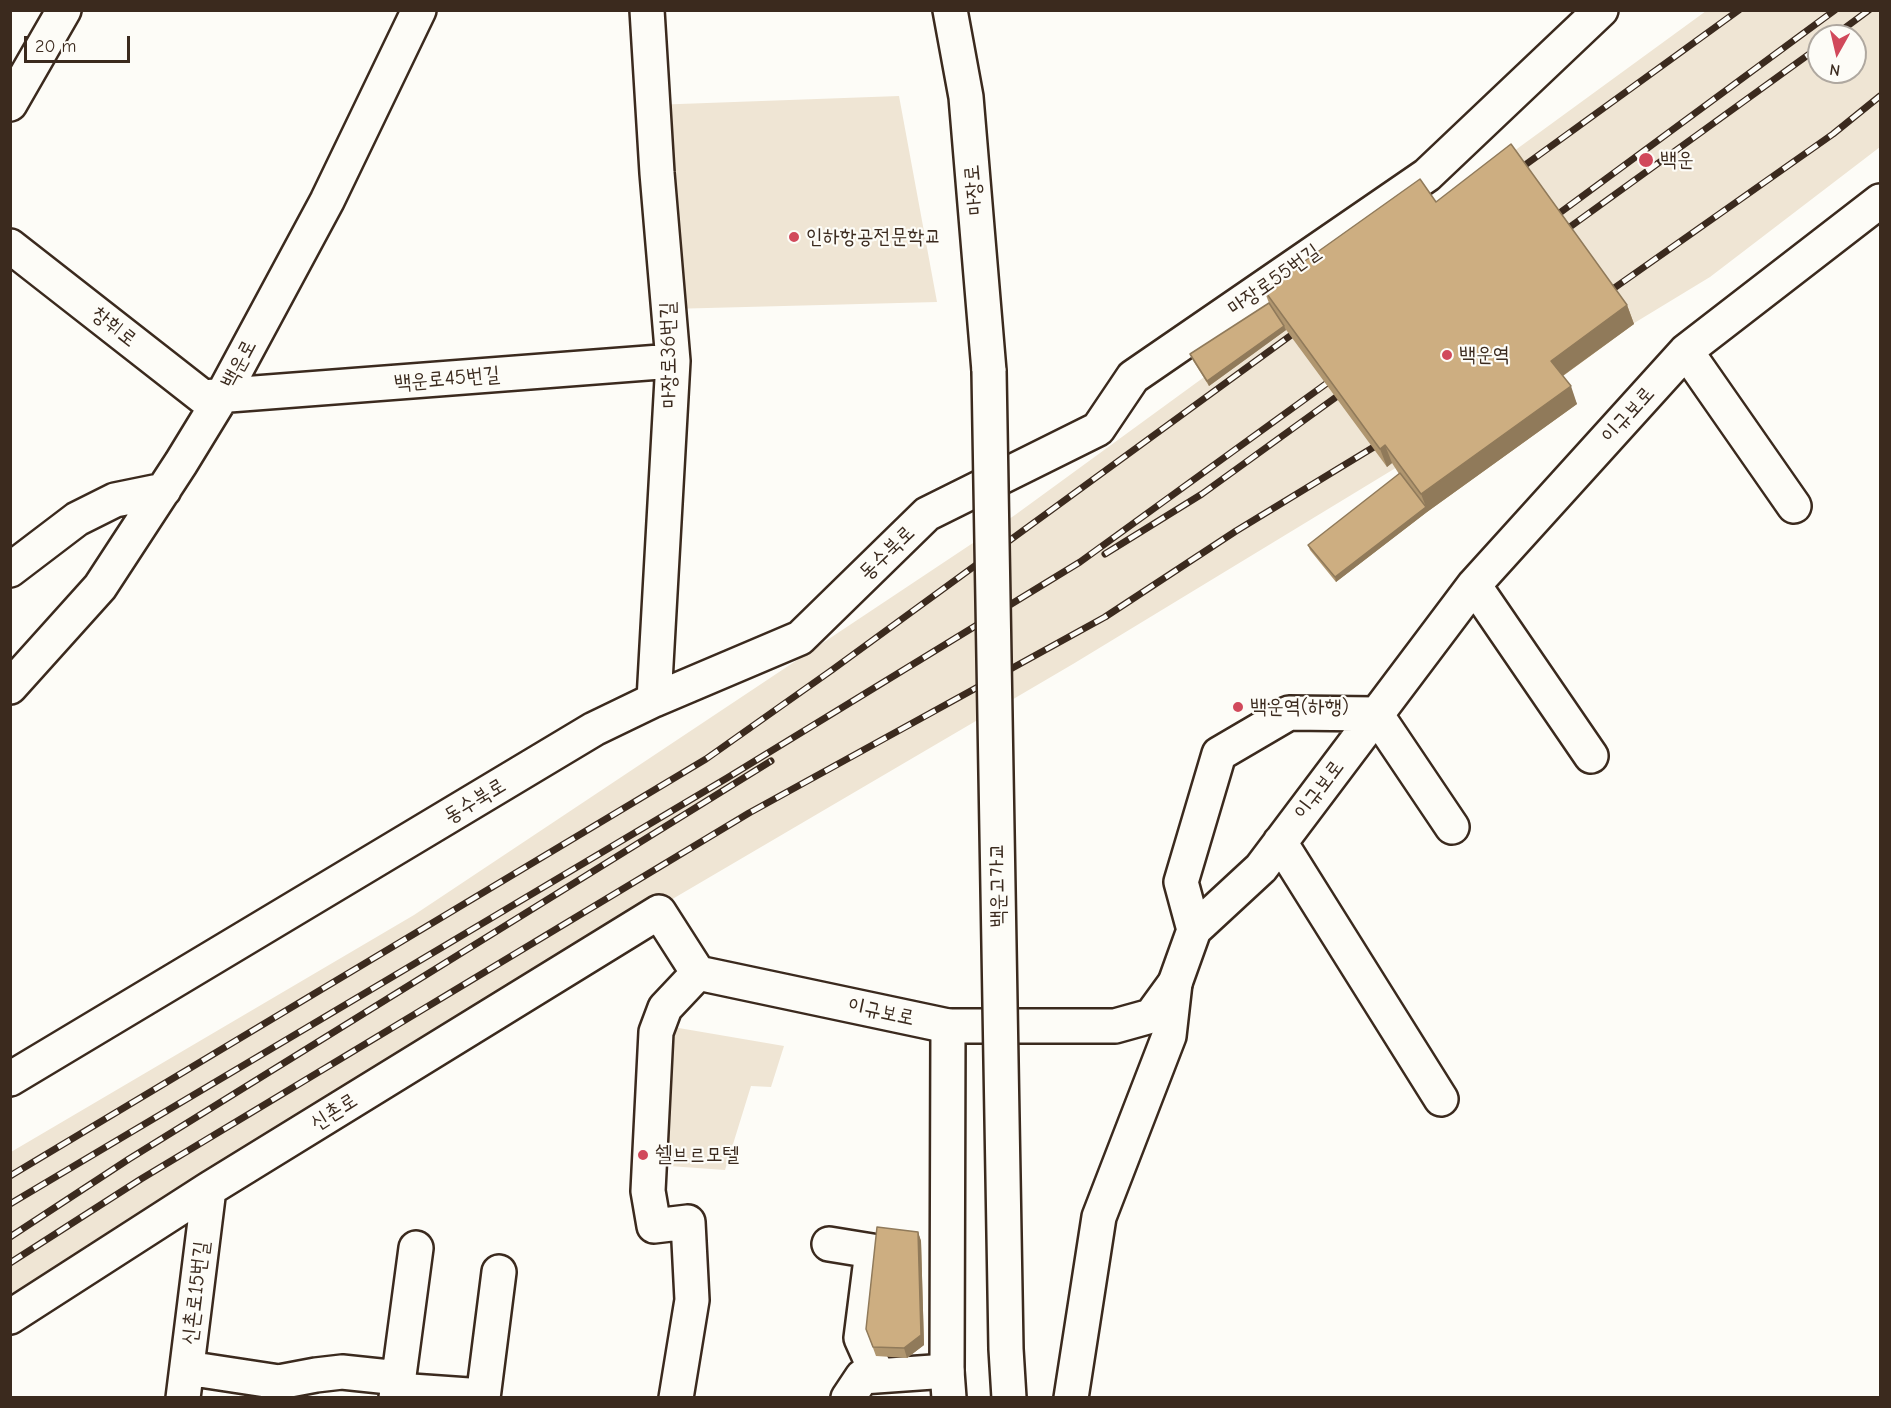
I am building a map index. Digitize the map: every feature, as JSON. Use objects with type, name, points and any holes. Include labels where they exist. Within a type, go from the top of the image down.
[{"type":"street","points":[[10,104],[64,10]]},
{"type":"street","name":"백운로","points":[[10,687],[100,587],[222,396],[327,201],[419,10]]},
{"type":"street","name":"마장로36번길","points":[[647,10],[657,172],[673,361],[654,700]]},
{"type":"street","name":"마장로","points":[[950,10],[966,97],[988,371]]},
{"type":"street","name":"마장로55번길","points":[[927,514],[1098,429],[1133,377],[1426,175],[1601,10]]},
{"type":"street","name":"이규보로","points":[[698,973],[948,1026],[1115,1026],[1151,1016],[1175,983],[1194,930],[1261,868],[1474,585],[1686,351],[1881,201]]},
{"type":"street","name":"창휘로","points":[[10,246],[203,397],[222,396]]},
{"type":"street","points":[[1686,351],[1794,506]]},
{"type":"street","name":"백운로45번길","points":[[222,396],[673,361]]},
{"type":"street","name":"백운고가교","points":[[988,371],[1006,1349],[1009,1398]]},
{"type":"street","points":[[10,570],[77,519],[115,500],[164,490]]},
{"type":"street","name":"동수북로","points":[[10,1079],[594,729],[654,700],[800,638],[927,514]]},
{"type":"street","points":[[1474,585],[1591,756]]},
{"type":"street","points":[[1194,930],[1181,882],[1218,754],[1289,713],[1376,714],[1452,827]]},
{"type":"street","points":[[1280,842],[1441,1099]]},
{"type":"street","name":"신촌로","points":[[10,1317],[209,1189],[659,912],[698,973]]},
{"type":"street","points":[[676,1398],[692,1300],[689,1244],[687,1222],[654,1226],[648,1191],[656,1032],[665,1008],[698,973]]},
{"type":"street","points":[[1071,1398],[1099,1217],[1169,1036],[1175,983]]},
{"type":"street","points":[[848,1398],[862,1377],[878,1376],[948,1384],[948,1026]]},
{"type":"street","name":"신촌로15번길","points":[[185,1383],[209,1189]]},
{"type":"street","points":[[829,1244],[872,1251],[861,1338],[878,1376]]},
{"type":"street","points":[[398,1389],[416,1248]]},
{"type":"street","points":[[185,1383],[279,1382],[342,1372],[398,1389],[483,1397],[499,1272]]},
{"type":"shaded area","points":[[1706,11],[1880,11],[1880,147],[1710,277],[1073,664],[214,1168],[11,1297],[11,1152],[414,915],[1015,515]]},
{"type":"shaded area","name":"인하항공전문학교","points":[[899,96],[937,302],[669,309],[652,105]]},
{"type":"shaded area","points":[[667,1026],[784,1046],[771,1087],[751,1086],[725,1170],[669,1166]]},
{"type":"building","name":"백운역","points":[[1511,144],[1627,305],[1551,361],[1571,386],[1421,494],[1385,445],[1380,449],[1264,290],[1420,179],[1436,202]]},
{"type":"building","points":[[1269,303],[1284,326],[1207,381],[1190,354]]},
{"type":"building","points":[[1400,473],[1426,507],[1335,577],[1308,545]]},
{"type":"building","points":[[877,1227],[918,1232],[921,1335],[904,1348],[873,1347],[866,1329]]},
{"type":"railway","points":[[1514,173],[1739,10]]},
{"type":"railway","points":[[1546,223],[1835,10]]},
{"type":"railway","points":[[1850,24],[1869,10]]},
{"type":"railway","points":[[1556,237],[1807,56]]},
{"type":"railway","points":[[1600,298],[1833,134],[1880,96]]},
{"type":"railway","points":[[10,1176],[706,759],[832,670],[1305,325]]},
{"type":"railway","points":[[10,1204],[727,778],[1080,562],[1341,373]]},
{"type":"railway","points":[[1105,554],[1202,494],[1350,387]]},
{"type":"railway","points":[[10,1263],[141,1179],[749,813],[1105,617],[1236,531],[1387,439]]},
{"type":"railway","points":[[10,1237],[129,1159],[771,761]]},
{"type":"place","name":"백운","points":[[1646,160]]},
{"type":"place","name":"인하항공전문학교","points":[[794,237]]},
{"type":"place","name":"백운역","points":[[1447,355]]},
{"type":"place","name":"백운역(하행)","points":[[1238,707]]},
{"type":"place","name":"쉘브르모텔","points":[[643,1155]]}]
